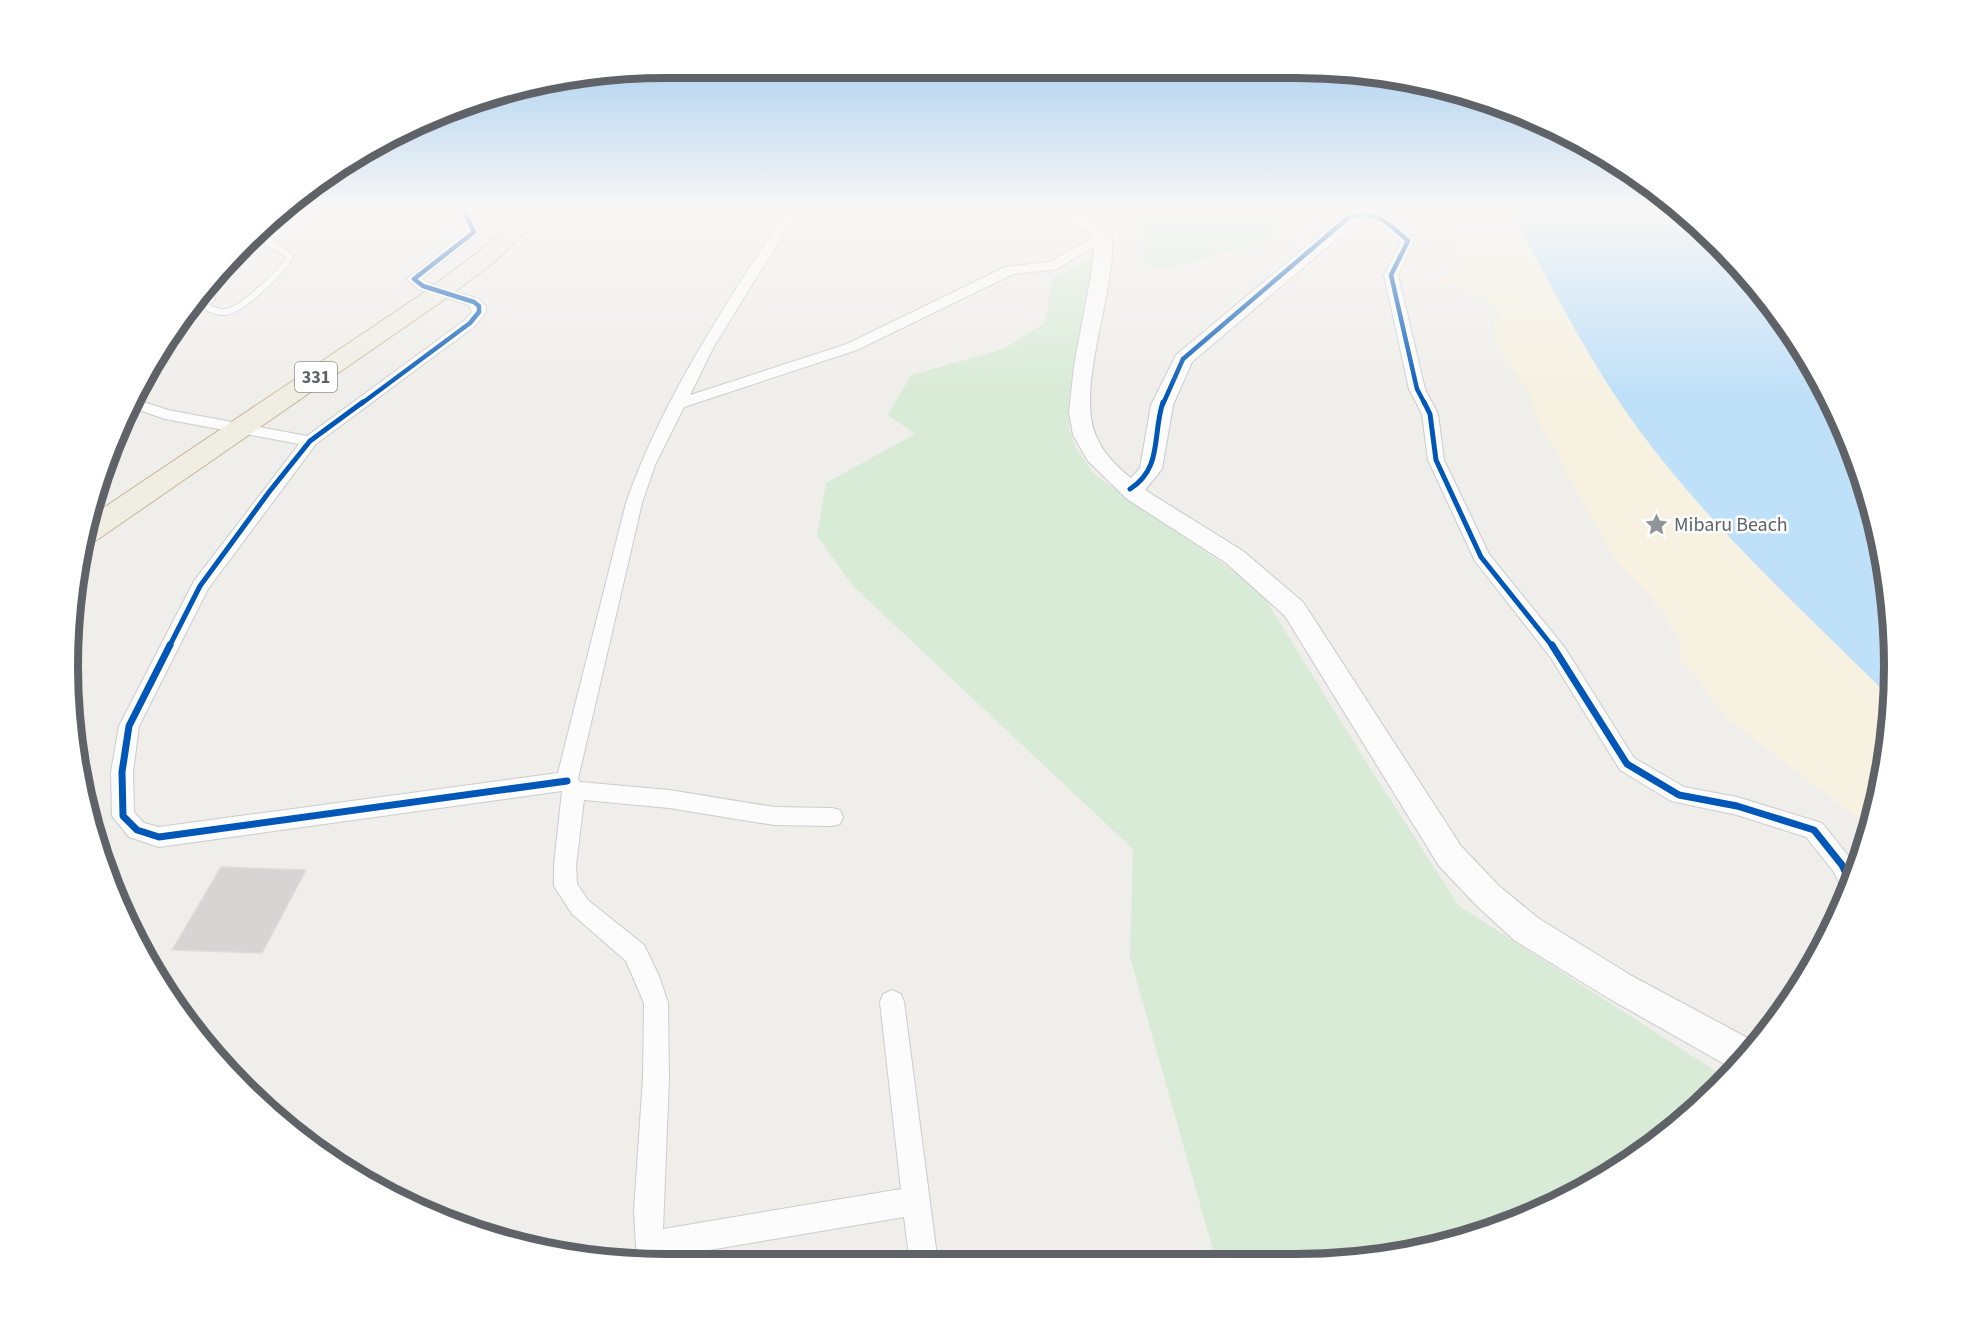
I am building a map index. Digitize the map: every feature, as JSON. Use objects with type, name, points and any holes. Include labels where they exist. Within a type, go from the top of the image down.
[{"type":"highway","name":"331","points":[[95,528],[468,271]]},
{"type":"street","points":[[424,271],[414,279],[423,286],[479,306],[476,317],[310,441],[200,585],[129,726],[122,772],[123,816],[137,830],[159,837],[570,786],[774,816],[832,817]]},
{"type":"street","points":[[646,1253],[656,1078],[656,1003],[647,976],[635,953],[580,907],[566,886],[565,865],[570,786],[634,503],[647,465],[706,348],[754,271]]},
{"type":"street","points":[[679,404],[852,347],[1008,271]]},
{"type":"street","points":[[1101,271],[1084,369],[1080,416],[1084,437],[1093,454],[1114,478],[1252,570],[1294,609],[1450,856],[1488,896],[1535,935],[1620,987],[1739,1053]]},
{"type":"street","points":[[1130,489],[1151,469],[1162,405],[1183,359],[1284,271]]},
{"type":"street","points":[[1393,271],[1391,275],[1417,389],[1430,414],[1436,460],[1481,557],[1558,653],[1628,764],[1679,795],[1747,808],[1814,830],[1846,874]]},
{"type":"street","points":[[139,405],[165,414],[310,441]]},
{"type":"street","points":[[892,1002],[923,1254]]},
{"type":"street","points":[[648,1254],[915,1201]]},
{"type":"lane","points":[[212,299],[206,303],[208,309],[225,313],[238,308],[280,271]]},
{"type":"green space","points":[[1067,271],[1093,271],[1072,374],[1069,419],[1071,435],[1076,446],[1095,475],[1259,589],[1459,906],[1720,1074],[1684,1108],[1623,1155],[1556,1193],[1521,1209],[1485,1223],[1411,1243],[1334,1253],[1214,1254],[1130,957],[1133,849],[853,586],[817,536],[826,483],[915,434],[888,415],[911,375],[1003,349],[1045,323],[1052,279]]},
{"type":"sand","name":"Mibaru Beach","points":[[1452,271],[1544,271],[1571,322],[1621,404],[1667,466],[1728,536],[1883,690],[1879,743],[1863,822],[1727,719],[1698,679],[1682,663],[1678,636],[1652,597],[1615,560],[1569,478],[1555,447],[1540,427],[1530,395],[1495,342],[1495,325],[1501,311],[1484,298],[1468,290],[1451,287],[1430,288]]},
{"type":"water","points":[[1544,271],[1732,271],[1738,278],[1785,339],[1805,372],[1839,441],[1853,477],[1873,551],[1879,589],[1883,628],[1883,690],[1760,569],[1697,502],[1639,430],[1571,322]]},
{"type":"building","points":[[221,867],[306,870],[262,953],[172,950]]},
{"type":"cycle path","points":[[424,271],[414,279],[423,286],[474,302],[479,306],[479,312],[470,323],[310,441],[269,492],[200,586],[129,726],[122,772],[123,816],[137,830],[159,837],[567,781]]},
{"type":"cycle path","points":[[1130,489],[1141,482],[1151,469],[1162,405],[1183,359],[1286,271]]},
{"type":"cycle path","points":[[1393,271],[1391,275],[1417,389],[1430,414],[1436,460],[1481,557],[1558,653],[1627,764],[1679,795],[1737,806],[1814,830],[1846,873]]},
{"type":"place","name":"Mibaru Beach","points":[[1656,524]]}]
